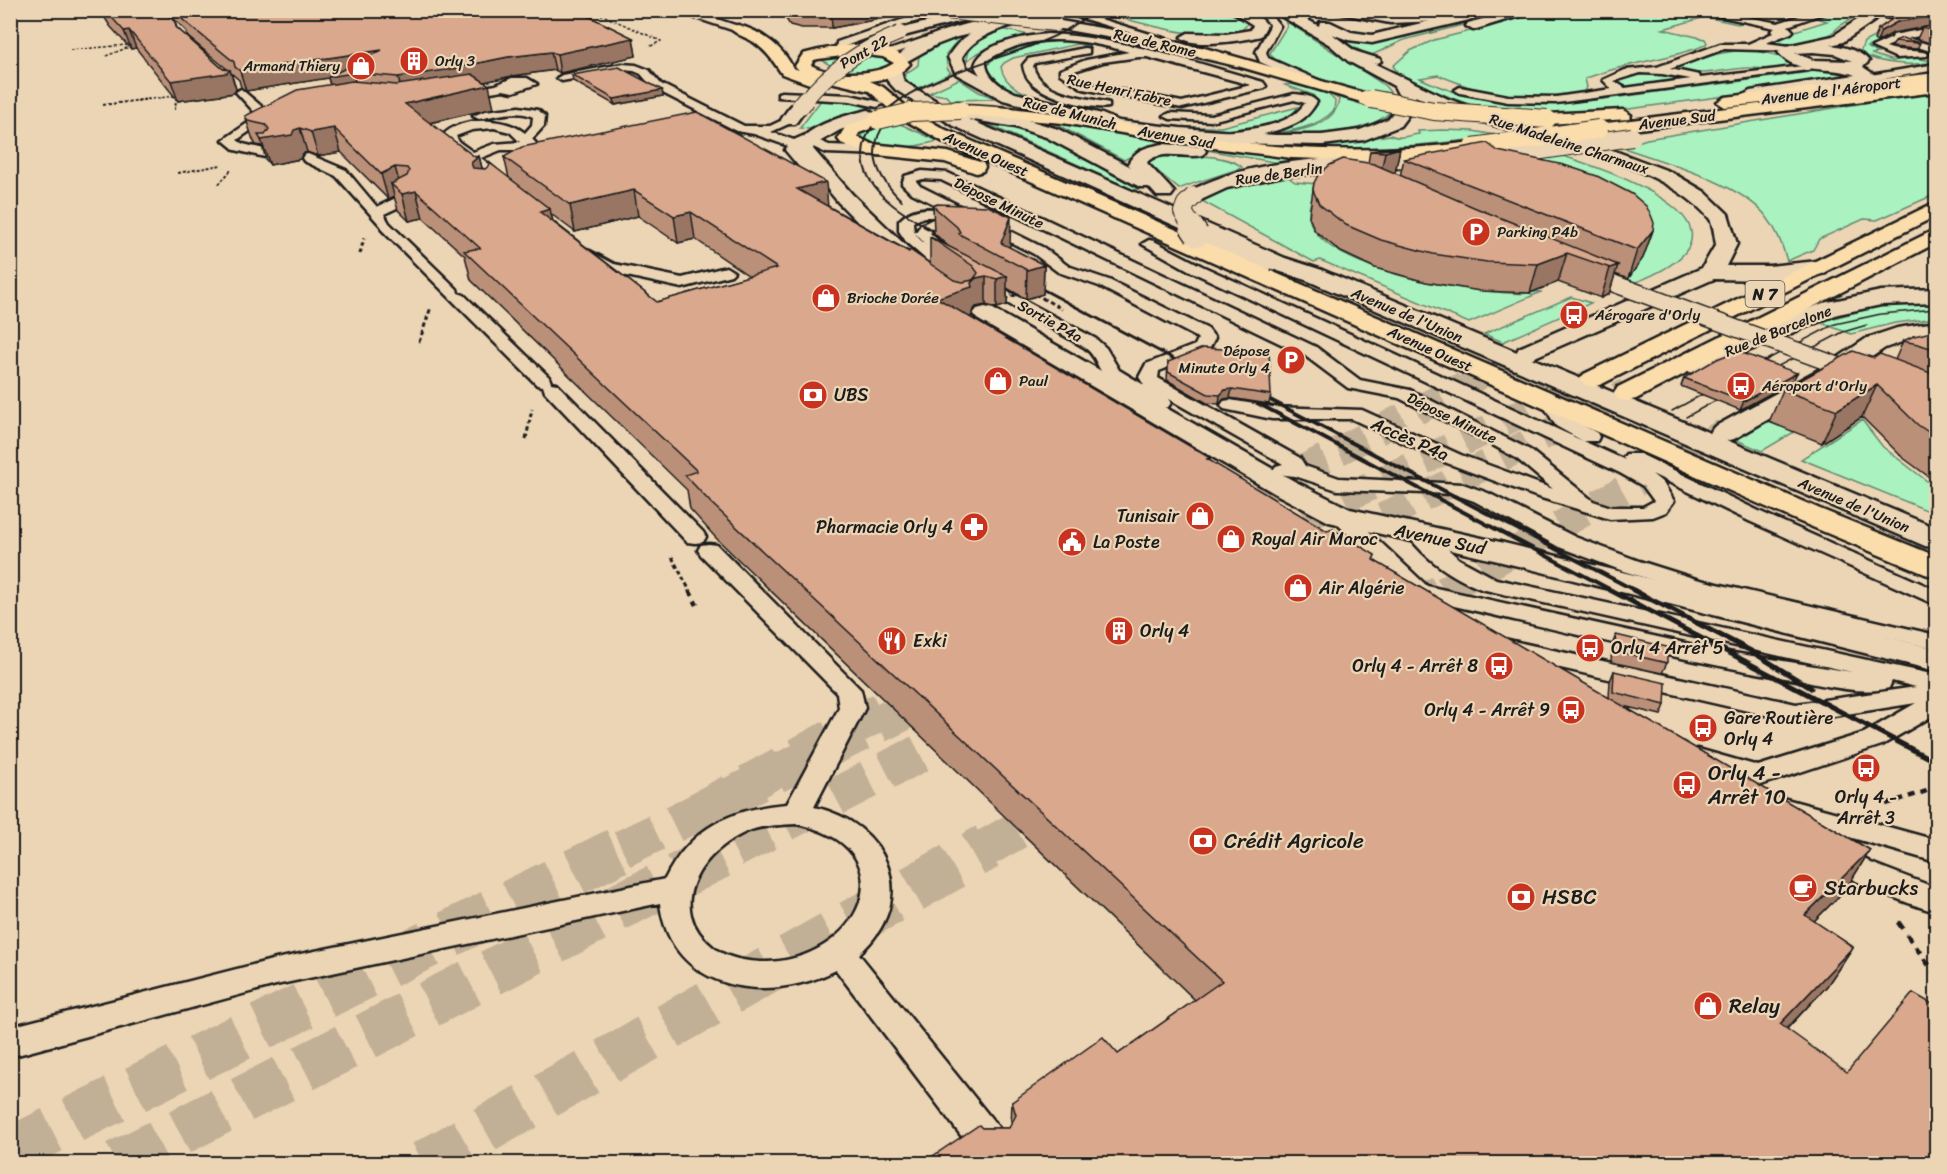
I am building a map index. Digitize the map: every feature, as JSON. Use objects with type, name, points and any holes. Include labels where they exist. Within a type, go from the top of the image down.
[{"type":"main road","points":[[1920,12],[1936,13]]},
{"type":"main road","name":"Avenue Ouest","points":[[738,29],[780,56],[784,60],[783,67],[794,74],[852,91],[876,115],[926,127],[1551,403],[1809,515],[1936,567]]},
{"type":"main road","name":"Avenue Ouest","points":[[758,40],[776,43],[808,57]]},
{"type":"main road","points":[[841,51],[886,53],[898,65],[868,76],[834,76],[805,69],[803,63],[808,57],[841,51]]},
{"type":"main road","points":[[1201,51],[1365,98],[1456,113],[1547,119],[1721,109]]},
{"type":"main road","name":"Avenue Ouest","points":[[834,76],[878,90],[893,105],[926,127]]},
{"type":"main road","name":"Avenue de l'Aéroport","points":[[1721,109],[1751,101],[1936,78]]},
{"type":"main road","name":"Avenue Sud","points":[[876,115],[962,110],[1024,112],[1233,147],[1326,155],[1482,155],[1599,129],[1721,109],[1936,87]]},
{"type":"main road","points":[[1632,137],[1707,124],[1715,121],[1721,109]]},
{"type":"main road","points":[[852,130],[848,139],[868,149],[932,155],[964,161],[1149,244],[1290,297],[1329,304]]},
{"type":"main road","name":"N 7","points":[[1593,379],[1936,208]]},
{"type":"main road","name":"N 7","points":[[1627,393],[1936,235]]},
{"type":"street","name":"Rue de Rome","points":[[930,10],[1051,18],[1236,62]]},
{"type":"street","points":[[1088,14],[1133,26],[1200,38],[1234,38],[1256,33],[1260,25],[1258,21],[1236,10]]},
{"type":"street","name":"Rue Madeleine Charmaux","points":[[1277,10],[1296,19],[1348,52],[1352,57],[1377,66],[1401,82],[1449,105],[1620,158],[1681,185],[1716,212],[1727,235],[1726,250],[1722,260],[1711,272]]},
{"type":"street","points":[[1300,10],[1348,36],[1372,39],[1453,17],[1490,12]]},
{"type":"street","points":[[1377,66],[1397,49],[1427,37],[1533,10]]},
{"type":"street","points":[[1867,10],[1886,15],[1920,12]]},
{"type":"street","points":[[1793,52],[1838,39],[1869,18],[1871,14],[1867,10]]},
{"type":"street","points":[[1838,66],[1861,63],[1862,61],[1850,50],[1878,27],[1920,12]]},
{"type":"street","name":"Pont 22","points":[[789,120],[822,81],[841,63],[872,45],[900,24],[927,25],[999,13]]},
{"type":"street","points":[[898,65],[920,47],[965,31],[1051,18]]},
{"type":"street","name":"Rue de Munich","points":[[1051,18],[984,31],[965,42],[955,57],[961,71],[1009,97],[1096,118],[1114,126],[1256,141],[1300,141],[1344,137],[1390,125],[1407,112],[1409,96],[1401,82]]},
{"type":"street","points":[[1133,26],[1201,51]]},
{"type":"street","points":[[1793,52],[1826,49],[1856,56]]},
{"type":"street","points":[[1721,109],[1752,96],[1853,81],[1867,75],[1857,69],[1838,66],[1793,52]]},
{"type":"street","name":"Avenue de l'Union","points":[[898,65],[894,76],[897,83],[958,121],[1277,263],[1314,275],[1936,539]]},
{"type":"street","points":[[962,110],[1018,122],[1052,133],[1208,218],[1293,260],[1314,275]]},
{"type":"street","points":[[852,130],[876,115]]},
{"type":"street","name":"Avenue Sud","points":[[808,142],[834,126],[876,115]]},
{"type":"street","name":"Rue de Berlin","points":[[1259,273],[1260,269],[1255,264],[1197,235],[1183,212],[1186,204],[1194,196],[1206,189],[1241,178],[1297,170],[1482,155],[1632,137]]},
{"type":"street","points":[[808,142],[804,150],[841,194],[930,280]]},
{"type":"street","points":[[1164,192],[1137,164],[1138,158],[1143,154],[1178,149],[1297,170]]},
{"type":"street","points":[[1238,158],[1251,166],[1249,174],[1241,178]]},
{"type":"street","points":[[1528,353],[1711,272],[1769,273],[1818,268]]},
{"type":"street","name":"Rue de Barcelone","points":[[1627,393],[1831,308],[1881,298],[1936,296]]},
{"type":"street","name":"Avenue Sud","points":[[991,308],[1274,481],[1340,516],[1420,536],[1500,552],[1936,660]]},
{"type":"street","points":[[1724,433],[1833,372],[1876,343],[1897,335],[1936,328]]},
{"type":"lane","name":"Avenue Ouest","points":[[687,10],[738,29]]},
{"type":"lane","points":[[841,51],[840,44],[861,30],[900,24],[953,10]]},
{"type":"lane","points":[[1254,10],[1268,17],[1275,26],[1261,52],[1264,60],[1328,88]]},
{"type":"lane","points":[[1326,10],[1377,19],[1453,17]]},
{"type":"lane","points":[[1401,10],[1453,17]]},
{"type":"lane","points":[[1421,10],[1453,17]]},
{"type":"lane","points":[[1431,10],[1453,17]]},
{"type":"lane","points":[[1694,10],[1783,27],[1788,31],[1753,43],[1793,52]]},
{"type":"lane","points":[[1740,10],[1795,21]]},
{"type":"lane","points":[[1786,10],[1814,16]]},
{"type":"lane","points":[[1793,52],[1743,46],[1739,42],[1829,10]]},
{"type":"lane","points":[[886,53],[999,13],[1051,18],[1088,14],[1201,51]]},
{"type":"lane","points":[[732,15],[738,29]]},
{"type":"lane","name":"Rue Henri Fabre","points":[[1051,18],[1092,39],[1250,81],[1277,86],[1301,93],[1311,102]]},
{"type":"lane","name":"Rue Henri Fabre","points":[[1009,97],[986,79],[980,66],[981,60],[1014,43],[1035,39],[1051,18]]},
{"type":"lane","name":"Rue Henri Fabre","points":[[1051,18],[1103,44],[1107,49],[1080,51],[1032,61],[1028,64],[1029,75],[1038,84],[1059,94],[1117,108]]},
{"type":"lane","points":[[1889,29],[1936,24]]},
{"type":"lane","points":[[1891,42],[1899,36],[1936,30]]},
{"type":"lane","points":[[1092,39],[1113,34]]},
{"type":"lane","points":[[1891,42],[1936,51]]},
{"type":"lane","points":[[1891,42],[1899,52],[1917,55],[1936,51]]},
{"type":"lane","points":[[1662,70],[1723,46],[1767,47]]},
{"type":"lane","name":"Rue Henri Fabre","points":[[1146,54],[1134,54],[1083,65],[1064,72],[1087,87],[1168,103],[1192,105],[1261,86],[1250,81]]},
{"type":"lane","points":[[1856,56],[1873,60]]},
{"type":"lane","points":[[1885,63],[1936,67]]},
{"type":"lane","points":[[562,78],[622,67],[636,68],[645,72],[657,86],[741,129],[772,129],[789,120]]},
{"type":"lane","points":[[1460,90],[1508,99],[1540,101],[1626,92],[1808,67]]},
{"type":"lane","points":[[1853,81],[1936,67]]},
{"type":"lane","points":[[1626,92],[1613,86],[1608,80],[1632,72],[1662,70],[1711,81]]},
{"type":"lane","points":[[450,95],[501,87],[503,83],[532,79]]},
{"type":"lane","points":[[241,92],[264,114],[264,117]]},
{"type":"lane","points":[[782,95],[850,98],[876,115]]},
{"type":"lane","name":"Rue Henri Fabre","points":[[1168,103],[1155,114],[1202,119],[1294,97],[1304,98],[1311,102]]},
{"type":"lane","points":[[1212,136],[1256,132],[1276,127],[1304,112],[1311,102]]},
{"type":"lane","points":[[270,154],[239,147],[229,140],[264,117],[279,112]]},
{"type":"lane","points":[[449,135],[454,124],[464,119],[507,112],[534,112],[539,116],[538,126],[529,143]]},
{"type":"lane","points":[[449,135],[473,126],[489,125],[511,129],[539,153],[539,159],[497,180]]},
{"type":"lane","points":[[756,130],[786,142],[808,142],[826,148],[883,152]]},
{"type":"lane","points":[[449,135],[454,144],[491,171],[497,180],[521,201]]},
{"type":"lane","points":[[473,157],[489,148],[529,143]]},
{"type":"lane","points":[[308,158],[341,173],[381,221],[849,690],[852,708],[796,814]]},
{"type":"lane","points":[[1404,176],[1462,165]]},
{"type":"lane","points":[[1297,170],[1343,178]]},
{"type":"lane","name":"Dépose Minute","points":[[1585,505],[1523,454],[1411,397],[1354,384],[1310,351],[944,176],[922,175],[910,179],[909,184],[915,189],[1039,250],[1063,269],[1104,284],[1202,333],[1206,338],[1202,348],[1152,368],[1148,377],[1151,382],[1293,462],[1297,470],[1336,484],[1456,488],[1481,497],[1567,542],[1631,566],[1690,584],[1936,642]]},
{"type":"lane","points":[[381,221],[389,206],[409,202]]},
{"type":"lane","name":"Sortie P4a","points":[[951,260],[921,233],[926,228],[944,220],[944,214],[929,212],[908,218],[906,231],[912,240],[934,260],[979,281],[1090,343],[1103,353],[1108,369],[1122,380],[1282,470],[1297,470]]},
{"type":"lane","points":[[1149,244],[1197,269],[1412,369],[1437,374],[1469,366]]},
{"type":"lane","points":[[582,249],[609,268],[682,284],[726,272]]},
{"type":"lane","points":[[1567,266],[1870,378]]},
{"type":"lane","name":"Accès P4a","points":[[1230,405],[1272,413],[1355,414],[1454,459],[1542,492],[1610,513],[1653,511],[1659,508],[1664,501],[1659,491],[1648,482],[1613,462],[1412,369]]},
{"type":"lane","points":[[1551,403],[1563,422],[1580,432],[1755,517],[1936,598]]},
{"type":"lane","points":[[1340,516],[1369,540],[1379,553],[1420,591],[1461,625]]},
{"type":"lane","points":[[1420,536],[1442,559],[1462,572],[1489,584],[1936,685]]},
{"type":"lane","points":[[1420,591],[1721,659],[1844,680],[1936,685]]},
{"type":"lane","points":[[1541,680],[1485,643],[1796,714],[1936,692]]},
{"type":"lane","points":[[1936,703],[1873,739],[1758,776],[1671,753],[1861,871],[1936,900]]},
{"type":"lane","points":[[1747,802],[1936,851]]},
{"type":"lane","points":[[796,814],[826,820],[850,833],[869,852],[878,875],[877,902],[864,929],[840,952],[809,968],[773,976],[737,974],[706,961],[685,940],[674,915],[676,888],[687,863],[707,842],[734,825],[765,816],[796,814]]},
{"type":"lane","points":[[10,1042],[276,972],[676,888]]},
{"type":"lane","points":[[840,952],[995,1152]]},
{"type":"path","points":[[75,13],[81,10]]},
{"type":"path","points":[[591,10],[661,41],[640,51]]},
{"type":"path","points":[[70,50],[128,46],[106,56]]},
{"type":"path","points":[[103,105],[175,98],[175,110]]},
{"type":"path","points":[[178,173],[227,164]]},
{"type":"path","points":[[219,184],[232,168]]},
{"type":"path","points":[[991,308],[1035,289]]},
{"type":"path","points":[[1030,291],[1062,309]]},
{"type":"path","points":[[419,342],[433,300]]},
{"type":"path","points":[[526,439],[532,407]]},
{"type":"path","points":[[672,556],[697,605]]},
{"type":"path","points":[[1883,804],[1936,788]]},
{"type":"path","points":[[1892,914],[1936,975]]},
{"type":"green space","points":[[1210,10],[1239,17],[1247,24],[1238,32],[1205,35],[1163,28],[1115,16],[1130,12],[1127,11]]},
{"type":"green space","points":[[1672,10],[1691,14],[1697,12],[1745,22],[1738,24],[1705,17],[1663,29],[1705,39],[1707,43],[1698,48],[1620,67],[1585,79],[1587,87],[1584,93],[1562,97],[1517,97],[1474,89],[1438,75],[1420,78],[1449,90],[1478,98],[1536,103],[1596,100],[1810,72],[1820,67],[1854,74],[1838,81],[1614,111],[1553,114],[1484,111],[1420,85],[1398,73],[1393,66],[1410,51],[1434,40],[1550,11]]},
{"type":"green space","points":[[1843,11],[1853,11],[1858,15],[1841,25],[1826,38],[1787,45],[1760,42],[1827,21],[1817,18]]},
{"type":"green space","points":[[1277,15],[1385,86],[1396,99],[1327,81],[1276,60],[1270,53],[1287,26],[1285,21]]},
{"type":"green space","points":[[1484,16],[1490,18],[1404,40],[1370,56],[1337,38],[1342,36],[1350,39]]},
{"type":"green space","points":[[1936,26],[1936,29],[1882,37],[1883,41],[1867,47],[1878,53],[1871,54],[1893,61],[1910,57],[1936,62],[1897,64],[1860,53],[1864,42],[1878,35]]},
{"type":"green space","points":[[1002,29],[1033,36],[1060,32],[989,48],[967,61],[972,46]]},
{"type":"green space","points":[[971,33],[956,42],[946,54],[947,68],[951,73],[918,88],[905,81],[906,74],[918,65],[919,54]]},
{"type":"green space","points":[[1064,40],[1089,45],[1088,47],[1078,44],[1013,58],[1001,67],[1011,85],[1043,100],[1026,96],[1003,86],[987,68],[992,59],[1009,47],[1032,41]]},
{"type":"green space","points":[[1746,49],[1776,55],[1803,64],[1789,69],[1747,68],[1699,73],[1672,68],[1717,54]]},
{"type":"green space","points":[[868,53],[889,58],[893,64],[874,72],[845,74],[818,58]]},
{"type":"green space","points":[[1652,72],[1692,80],[1642,87],[1623,85],[1616,81],[1633,74]]},
{"type":"green space","points":[[959,79],[979,92],[997,99],[950,100],[946,96],[929,93]]},
{"type":"green space","points":[[1291,84],[1327,93],[1335,101],[1334,110],[1319,122],[1290,131],[1261,135],[1294,124],[1314,109],[1318,102],[1313,95],[1285,85]]},
{"type":"green space","points":[[1936,91],[1936,194],[1877,220],[1864,219],[1819,239],[1813,250],[1787,261],[1781,243],[1766,216],[1738,193],[1699,174],[1621,147],[1647,139]]},
{"type":"green space","points":[[1333,96],[1392,109],[1383,118],[1353,129],[1315,134],[1264,136],[1321,123],[1336,109],[1339,99]]},
{"type":"green space","points":[[822,99],[855,103],[873,109],[842,116],[809,129],[800,128]]},
{"type":"green space","points":[[1298,107],[1290,116],[1278,122],[1245,129],[1183,127],[1221,127]]},
{"type":"green space","points":[[976,119],[1011,125],[1040,134],[1139,189],[1134,190]]},
{"type":"green space","points":[[1052,122],[1234,151],[1328,159],[1290,165],[1190,147],[1145,149],[1124,160]]},
{"type":"green space","points":[[898,123],[938,141],[909,147],[888,148],[869,144],[861,139],[865,131]]},
{"type":"green space","points":[[1418,131],[1473,131],[1500,136],[1434,144],[1372,148],[1310,148],[1244,143],[1344,142],[1390,135],[1404,137],[1419,134]]},
{"type":"green space","points":[[1164,154],[1216,157],[1242,167],[1179,189],[1149,164],[1149,159]]},
{"type":"green space","points":[[1557,154],[1616,175],[1673,206],[1689,224],[1690,244],[1672,264],[1631,284],[1619,279],[1627,275],[1523,159]]},
{"type":"green space","points":[[1273,177],[1288,177],[1295,182],[1317,184],[1309,209],[1311,224],[1322,239],[1340,252],[1364,263],[1418,280],[1468,289],[1513,294],[1541,292],[1469,323],[1320,260],[1314,262],[1202,201],[1225,188]]},
{"type":"green space","points":[[1571,297],[1591,303],[1503,342],[1484,334]]},
{"type":"green space","points":[[1936,302],[1936,318],[1895,323],[1851,334],[1819,322],[1882,305]]},
{"type":"green space","points":[[1815,392],[1843,403],[1762,451],[1732,438]]},
{"type":"green space","points":[[1862,420],[1883,447],[1936,488],[1936,514],[1801,459]]},
{"type":"building","points":[[105,10],[162,10],[175,22],[176,27],[223,69],[230,70],[227,73],[171,81],[129,30],[124,31]]},
{"type":"building","name":"Orly 3","points":[[177,10],[576,10],[633,38],[557,54],[551,52],[508,57],[460,68],[398,77],[353,73],[328,77],[382,50],[240,71],[235,67],[234,62],[182,19]]},
{"type":"building","points":[[1923,10],[1936,10],[1936,15],[1897,22],[1881,31],[1878,29],[1894,18]]},
{"type":"building","points":[[1936,25],[1936,32],[1922,28]]},
{"type":"building","points":[[1902,38],[1920,43],[1895,41]]},
{"type":"building","points":[[619,67],[662,90],[614,99],[572,75]]},
{"type":"building","name":"Orly 4","points":[[472,74],[489,85],[405,104],[475,157],[479,156],[471,163],[473,168],[485,169],[491,164],[550,209],[540,212],[657,302],[777,268],[691,212],[674,216],[634,190],[570,205],[504,157],[522,147],[697,112],[826,182],[797,189],[909,252],[910,250],[954,280],[963,282],[973,280],[978,273],[973,266],[930,237],[1007,276],[997,279],[986,276],[976,278],[971,283],[972,287],[937,298],[1210,458],[1207,459],[1327,531],[1333,529],[1375,555],[1373,560],[1870,850],[1805,915],[1853,947],[1780,1024],[1847,1072],[1913,993],[1932,1004],[1936,998],[1936,1164],[921,1164],[979,1125],[982,1128],[1009,1128],[1016,1115],[1012,1102],[1103,1037],[1118,1054],[1222,981],[711,503],[685,475],[697,471],[464,251],[480,248],[416,191],[402,194],[391,184],[407,176],[409,171],[407,168],[395,167],[381,174],[334,128],[311,132],[300,128],[294,130],[292,135],[261,140],[258,135],[265,135],[269,129],[266,125],[248,121],[245,116],[297,90],[352,81],[397,85]]},
{"type":"building","points":[[1487,143],[1498,151],[1564,165],[1597,176],[1632,194],[1646,206],[1654,223],[1653,230],[1637,250],[1404,159]]},
{"type":"building","points":[[1400,148],[1385,152],[1370,151]]},
{"type":"building","points":[[1343,159],[1374,164],[1618,265],[1610,268],[1567,253],[1538,264],[1487,262],[1433,254],[1381,240],[1346,225],[1319,204],[1313,190],[1318,175],[1330,165]]},
{"type":"building","points":[[937,204],[988,206],[1011,217],[1001,243],[1044,265],[1027,270],[959,234],[957,227],[933,206]]},
{"type":"building","points":[[1936,331],[1936,350],[1903,341],[1914,336]]},
{"type":"building","points":[[1203,348],[1269,351],[1271,395],[1232,389],[1225,390],[1220,395],[1208,394],[1168,372],[1168,362]]},
{"type":"building","points":[[1737,351],[1797,373],[1744,401],[1684,378],[1717,359]]},
{"type":"building","points":[[1853,351],[1874,358],[1880,354],[1936,375],[1936,437],[1918,425],[1877,385],[1837,410],[1783,390]]},
{"type":"building","points":[[1616,635],[1667,647],[1667,663],[1615,651]]},
{"type":"building","points":[[1614,671],[1666,683],[1665,705],[1613,692]]},
{"type":"tunnel","points":[[1461,388],[1528,353]]},
{"type":"tunnel","points":[[1575,388],[1593,379]]},
{"type":"tunnel","points":[[1221,512],[1464,386]]},
{"type":"tunnel","points":[[1265,537],[1578,386]]},
{"type":"tunnel","points":[[1305,557],[1627,393]]},
{"type":"tunnel","points":[[1444,591],[1724,433]]},
{"type":"tunnel","points":[[1407,612],[1447,590]]},
{"type":"tunnel","points":[[698,811],[931,684]]},
{"type":"tunnel","points":[[622,849],[940,694]]},
{"type":"tunnel","points":[[734,849],[973,726]]},
{"type":"tunnel","points":[[984,849],[1058,807]]},
{"type":"tunnel","points":[[10,1151],[625,847]]},
{"type":"tunnel","points":[[117,1164],[736,847]]},
{"type":"tunnel","points":[[424,1164],[987,847]]},
{"type":"tram line","points":[[1751,368],[1835,324],[1881,314],[1936,309]]},
{"type":"tram line","points":[[1765,373],[1843,332],[1867,325]]},
{"type":"tram line","points":[[1672,411],[1716,387]]},
{"type":"tram line","points":[[1686,417],[1731,392]]},
{"type":"railway","points":[[927,227],[885,199],[870,179],[863,156],[868,133],[884,113],[906,96],[963,70],[1049,39],[1096,10]]},
{"type":"railway","points":[[888,119],[876,141],[876,162],[885,182],[902,201]]},
{"type":"railway","points":[[924,226],[948,239]]},
{"type":"railway","points":[[1027,281],[1189,367]]},
{"type":"railway","points":[[1255,392],[1636,591]]},
{"type":"railway","points":[[1242,395],[1613,591]]},
{"type":"railway","points":[[1610,590],[1936,762]]},
{"type":"railway","points":[[1633,590],[1751,651],[1811,688]]},
{"type":"place","name":"Orly 3","points":[[414,61]]},
{"type":"place","name":"Armand Thiery","points":[[361,66]]},
{"type":"place","name":"Parking P4b","points":[[1476,232]]},
{"type":"place","name":"Brioche Dorée","points":[[826,298]]},
{"type":"place","name":"Aérogare d'Orly","points":[[1574,315]]},
{"type":"place","name":"Dépose Minute Orly 4","points":[[1291,360]]},
{"type":"place","name":"Paul","points":[[998,381]]},
{"type":"place","name":"Aéroport d'Orly","points":[[1741,386]]},
{"type":"place","name":"UBS","points":[[813,395]]},
{"type":"place","name":"Tunisair","points":[[1200,516]]},
{"type":"place","name":"Pharmacie Orly 4","points":[[974,527]]},
{"type":"place","name":"Royal Air Maroc","points":[[1231,539]]},
{"type":"place","name":"La Poste","points":[[1072,542]]},
{"type":"place","name":"Air Algérie","points":[[1298,588]]},
{"type":"place","name":"Orly 4","points":[[1119,631]]},
{"type":"place","name":"Exki","points":[[892,641]]},
{"type":"place","name":"Orly 4 Arrêt 5","points":[[1590,648]]},
{"type":"place","name":"Orly 4 - Arrêt 8","points":[[1499,666]]},
{"type":"place","name":"Orly 4 - Arrêt 9","points":[[1571,710]]},
{"type":"place","name":"Gare Routière Orly 4","points":[[1703,728]]},
{"type":"place","name":"Orly 4 - Arrêt 3","points":[[1866,768]]},
{"type":"place","name":"Orly 4 - Arrêt 10","points":[[1687,785]]},
{"type":"place","name":"Crédit Agricole","points":[[1203,841]]},
{"type":"place","name":"Starbucks","points":[[1803,888]]},
{"type":"place","name":"HSBC","points":[[1521,897]]},
{"type":"place","name":"Relay","points":[[1708,1006]]}]
